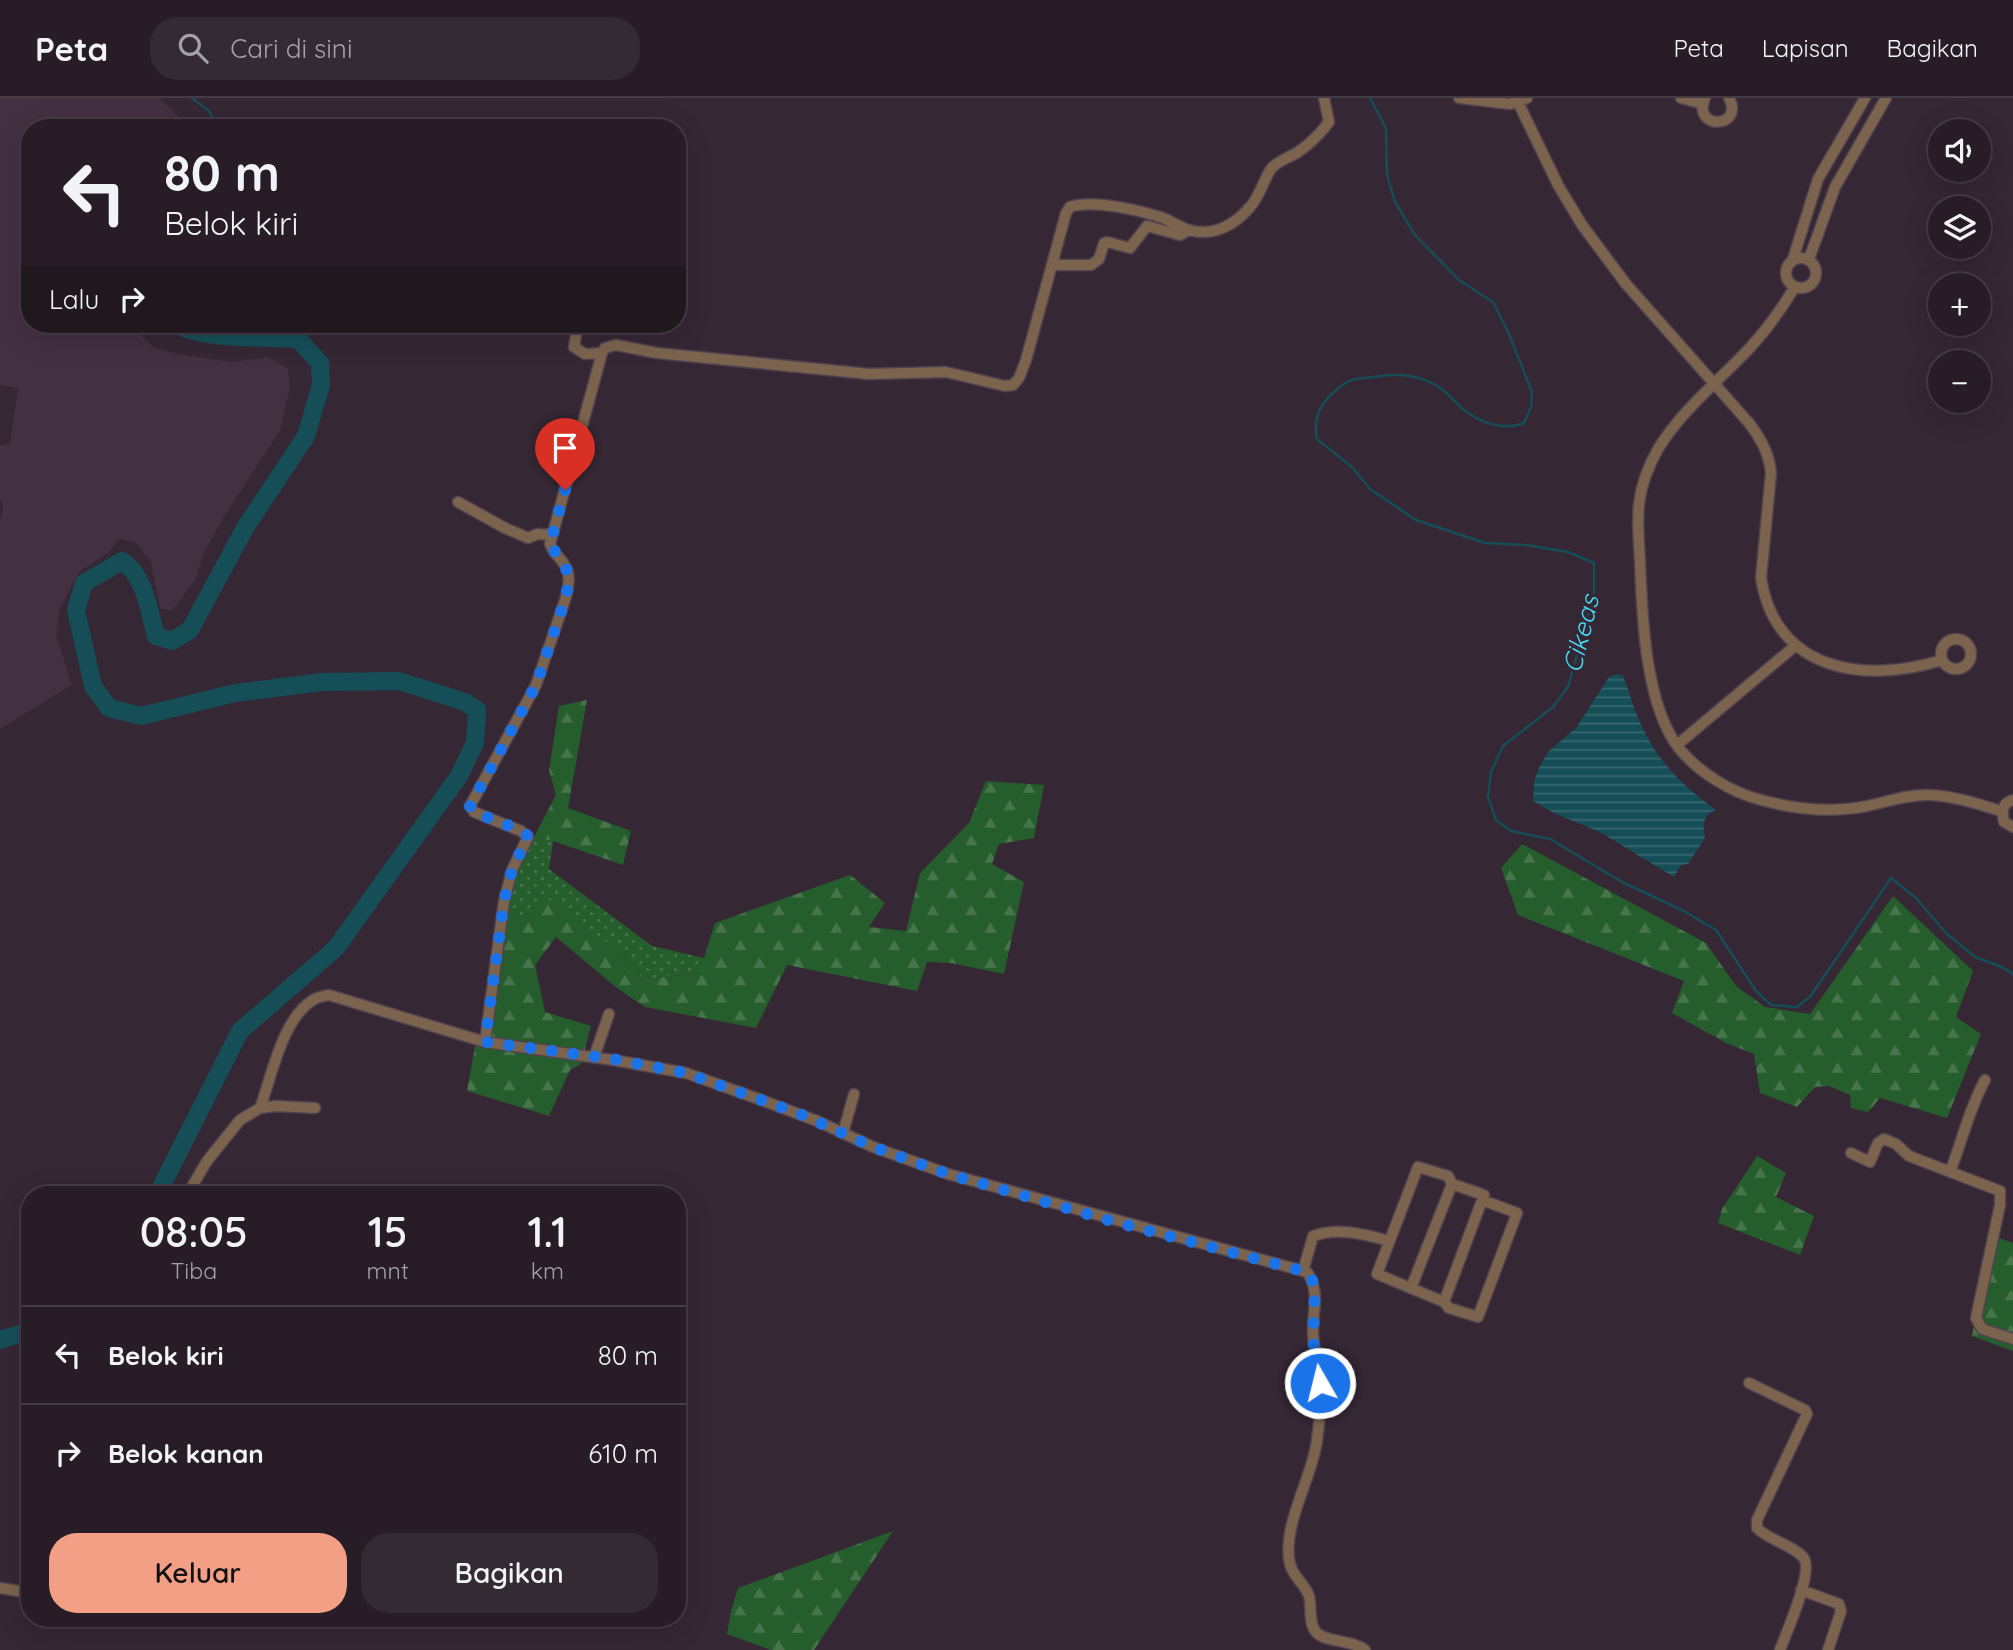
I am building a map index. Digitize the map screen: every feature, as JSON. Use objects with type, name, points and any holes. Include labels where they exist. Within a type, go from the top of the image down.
[{"type":"street","points":[[485,1042],[504,901],[512,870],[528,836],[522,831],[474,812],[470,806],[536,685],[565,600],[568,572],[552,549],[552,535],[601,353],[609,345],[617,345],[657,353],[869,374],[946,372],[1005,386],[1013,385],[1026,360],[1066,213],[1070,207],[1077,204],[1105,205],[1159,216],[1189,230],[1203,232],[1223,229],[1252,206],[1272,169],[1306,146],[1329,122],[1324,98]]},
{"type":"street","points":[[1459,98],[1502,104],[1520,100],[1558,185],[1582,225],[1626,284],[1749,423],[1769,458],[1770,495],[1761,578],[1770,612],[1795,646],[1823,662],[1850,669],[1884,672],[1920,667],[1942,660]]},
{"type":"street","points":[[1681,98],[1704,101],[1704,114],[1711,121],[1721,122],[1729,117],[1732,111],[1729,98]]},
{"type":"street","points":[[1793,260],[1801,257],[1808,259],[1815,266],[1816,275],[1812,284],[1804,289],[1794,288],[1786,278],[1785,271],[1793,260],[1818,179],[1865,98]]},
{"type":"street","points":[[1808,259],[1835,187],[1886,98]]},
{"type":"street","points":[[1052,265],[1091,265],[1099,258],[1104,243],[1130,247],[1147,226],[1152,225],[1180,235],[1189,230]]},
{"type":"street","points":[[1794,288],[1758,339],[1659,447],[1644,483],[1639,504],[1640,572],[1648,664],[1660,708],[1677,745],[1692,761],[1715,779],[1762,801],[1795,807],[1843,809],[1928,795],[1961,800],[2001,811]]},
{"type":"street","points":[[576,333],[574,347],[585,354],[601,353]]},
{"type":"street","points":[[458,502],[528,538],[538,534],[552,535]]},
{"type":"street","points":[[1677,745],[1795,646]]},
{"type":"street","points":[[2013,800],[2001,811],[2004,822],[2013,827]]},
{"type":"street","points":[[260,1108],[285,1038],[297,1015],[313,999],[329,995],[485,1042],[686,1073],[775,1105],[873,1147],[948,1174],[1115,1222],[1307,1272],[1315,1285],[1313,1332],[1320,1383],[1318,1428],[1317,1443],[1296,1512],[1289,1559],[1291,1569],[1309,1595],[1315,1632],[1323,1637],[1357,1644],[1365,1650]]},
{"type":"street","points":[[594,1057],[609,1014]]},
{"type":"street","points":[[1950,1172],[1968,1126],[1974,1101],[1985,1080]]},
{"type":"street","points":[[843,1133],[855,1094]]},
{"type":"street","points":[[192,1186],[207,1161],[240,1120],[260,1108],[315,1108]]},
{"type":"street","points":[[1851,1153],[1866,1161],[1872,1161],[1878,1143],[1884,1139],[1896,1144],[1909,1156],[2000,1191],[2000,1205],[1976,1318],[1982,1329],[2013,1339]]},
{"type":"street","points":[[1444,1302],[1482,1200],[1484,1195],[1452,1184],[1448,1176],[1418,1167],[1389,1241],[1377,1274],[1444,1302],[1449,1308],[1478,1317],[1517,1213],[1482,1200]]},
{"type":"street","points":[[1411,1288],[1452,1184]]},
{"type":"street","points":[[1303,1271],[1313,1236],[1356,1232],[1389,1241]]},
{"type":"street","points":[[1749,1383],[1805,1410],[1807,1414],[1758,1520],[1757,1528],[1801,1555],[1806,1562],[1807,1572],[1780,1650]]},
{"type":"street","points":[[0,1588],[21,1592]]},
{"type":"street","points":[[1801,1590],[1839,1604],[1841,1611],[1828,1650]]},
{"type":"shaded area","points":[[0,98],[160,98],[180,119],[21,119],[21,333],[140,333],[154,348],[178,354],[231,362],[269,357],[288,369],[290,387],[280,431],[223,518],[203,555],[196,579],[172,611],[160,608],[151,562],[135,542],[119,539],[108,553],[80,571],[60,608],[56,635],[72,685],[0,729],[0,521],[3,508],[0,497],[0,445],[10,444],[18,388],[0,385]]},
{"type":"green space","points":[[587,700],[568,808],[631,831],[623,865],[534,837],[556,795],[549,770],[559,706]]},
{"type":"green space","points":[[986,781],[1044,785],[1034,838],[999,844],[992,864],[1024,882],[1004,974],[951,963],[927,962],[917,991],[787,965],[756,1028],[645,1007],[617,988],[556,937],[535,965],[545,1012],[591,1026],[581,1064],[570,1070],[549,1116],[467,1091],[477,1035],[487,1038],[506,919],[533,913],[548,899],[621,953],[643,979],[691,974],[704,958],[715,923],[850,875],[885,903],[869,927],[906,931],[920,873],[969,823]]},
{"type":"green space","points":[[534,837],[553,841],[549,869],[652,946],[704,958],[691,974],[643,979],[621,953],[533,913],[506,919],[516,874]]},
{"type":"green space","points":[[1522,844],[1706,943],[1736,986],[1765,1007],[1810,1014],[1893,896],[1973,971],[1956,1017],[1981,1034],[1947,1118],[1880,1098],[1868,1112],[1851,1108],[1850,1095],[1829,1086],[1815,1087],[1797,1107],[1760,1093],[1754,1054],[1726,1043],[1672,1013],[1684,981],[1518,915],[1501,868]]},
{"type":"green space","points":[[1757,1156],[1786,1173],[1776,1197],[1814,1216],[1800,1255],[1718,1223],[1722,1209]]},
{"type":"green space","points":[[1991,1235],[2013,1243],[2013,1351],[1972,1336]]},
{"type":"green space","points":[[893,1531],[814,1650],[771,1650],[727,1634],[738,1588]]},
{"type":"water","points":[[1617,674],[1623,676],[1638,718],[1661,758],[1680,780],[1716,810],[1708,814],[1705,821],[1705,838],[1688,864],[1681,865],[1674,877],[1600,832],[1556,814],[1533,801],[1534,781],[1548,752],[1576,728],[1609,677]]},
{"type":"waterway","name":"Cikeas","points":[[192,98],[209,111],[214,119]]},
{"type":"waterway","name":"Cikeas","points":[[1370,98],[1386,128],[1387,175],[1395,202],[1415,235],[1459,280],[1493,302],[1532,392],[1531,407],[1524,423],[1501,426],[1471,415],[1443,390],[1416,377],[1399,375],[1361,378],[1344,384],[1325,402],[1317,419],[1317,439],[1353,468],[1370,489],[1416,520],[1485,543],[1526,545],[1568,552],[1594,563],[1594,594],[1568,687],[1553,707],[1503,746],[1491,772],[1488,797],[1496,820],[1511,831],[1550,839],[1622,882],[1684,911],[1716,930],[1756,991],[1771,1005],[1797,1007],[1810,997],[1891,878],[1916,898],[1946,933],[1975,957],[2013,974]]},
{"type":"waterway","points":[[162,1186],[240,1031],[336,948],[459,776],[475,743],[477,710],[465,702],[399,681],[322,682],[235,693],[141,716],[109,708],[93,686],[76,610],[84,583],[122,561],[130,567],[141,584],[156,636],[172,641],[190,630],[245,528],[306,436],[321,385],[320,363],[298,339],[201,333]]},
{"type":"waterway","points":[[0,1340],[21,1334]]},
{"type":"route","points":[[565,490],[550,544],[568,572],[565,600],[536,685],[470,806],[470,810],[522,831],[528,836],[512,870],[504,901],[485,1042],[613,1059],[686,1073],[800,1114],[873,1147],[948,1174],[1115,1222],[1307,1272],[1315,1285],[1313,1340],[1320,1383]]}]
